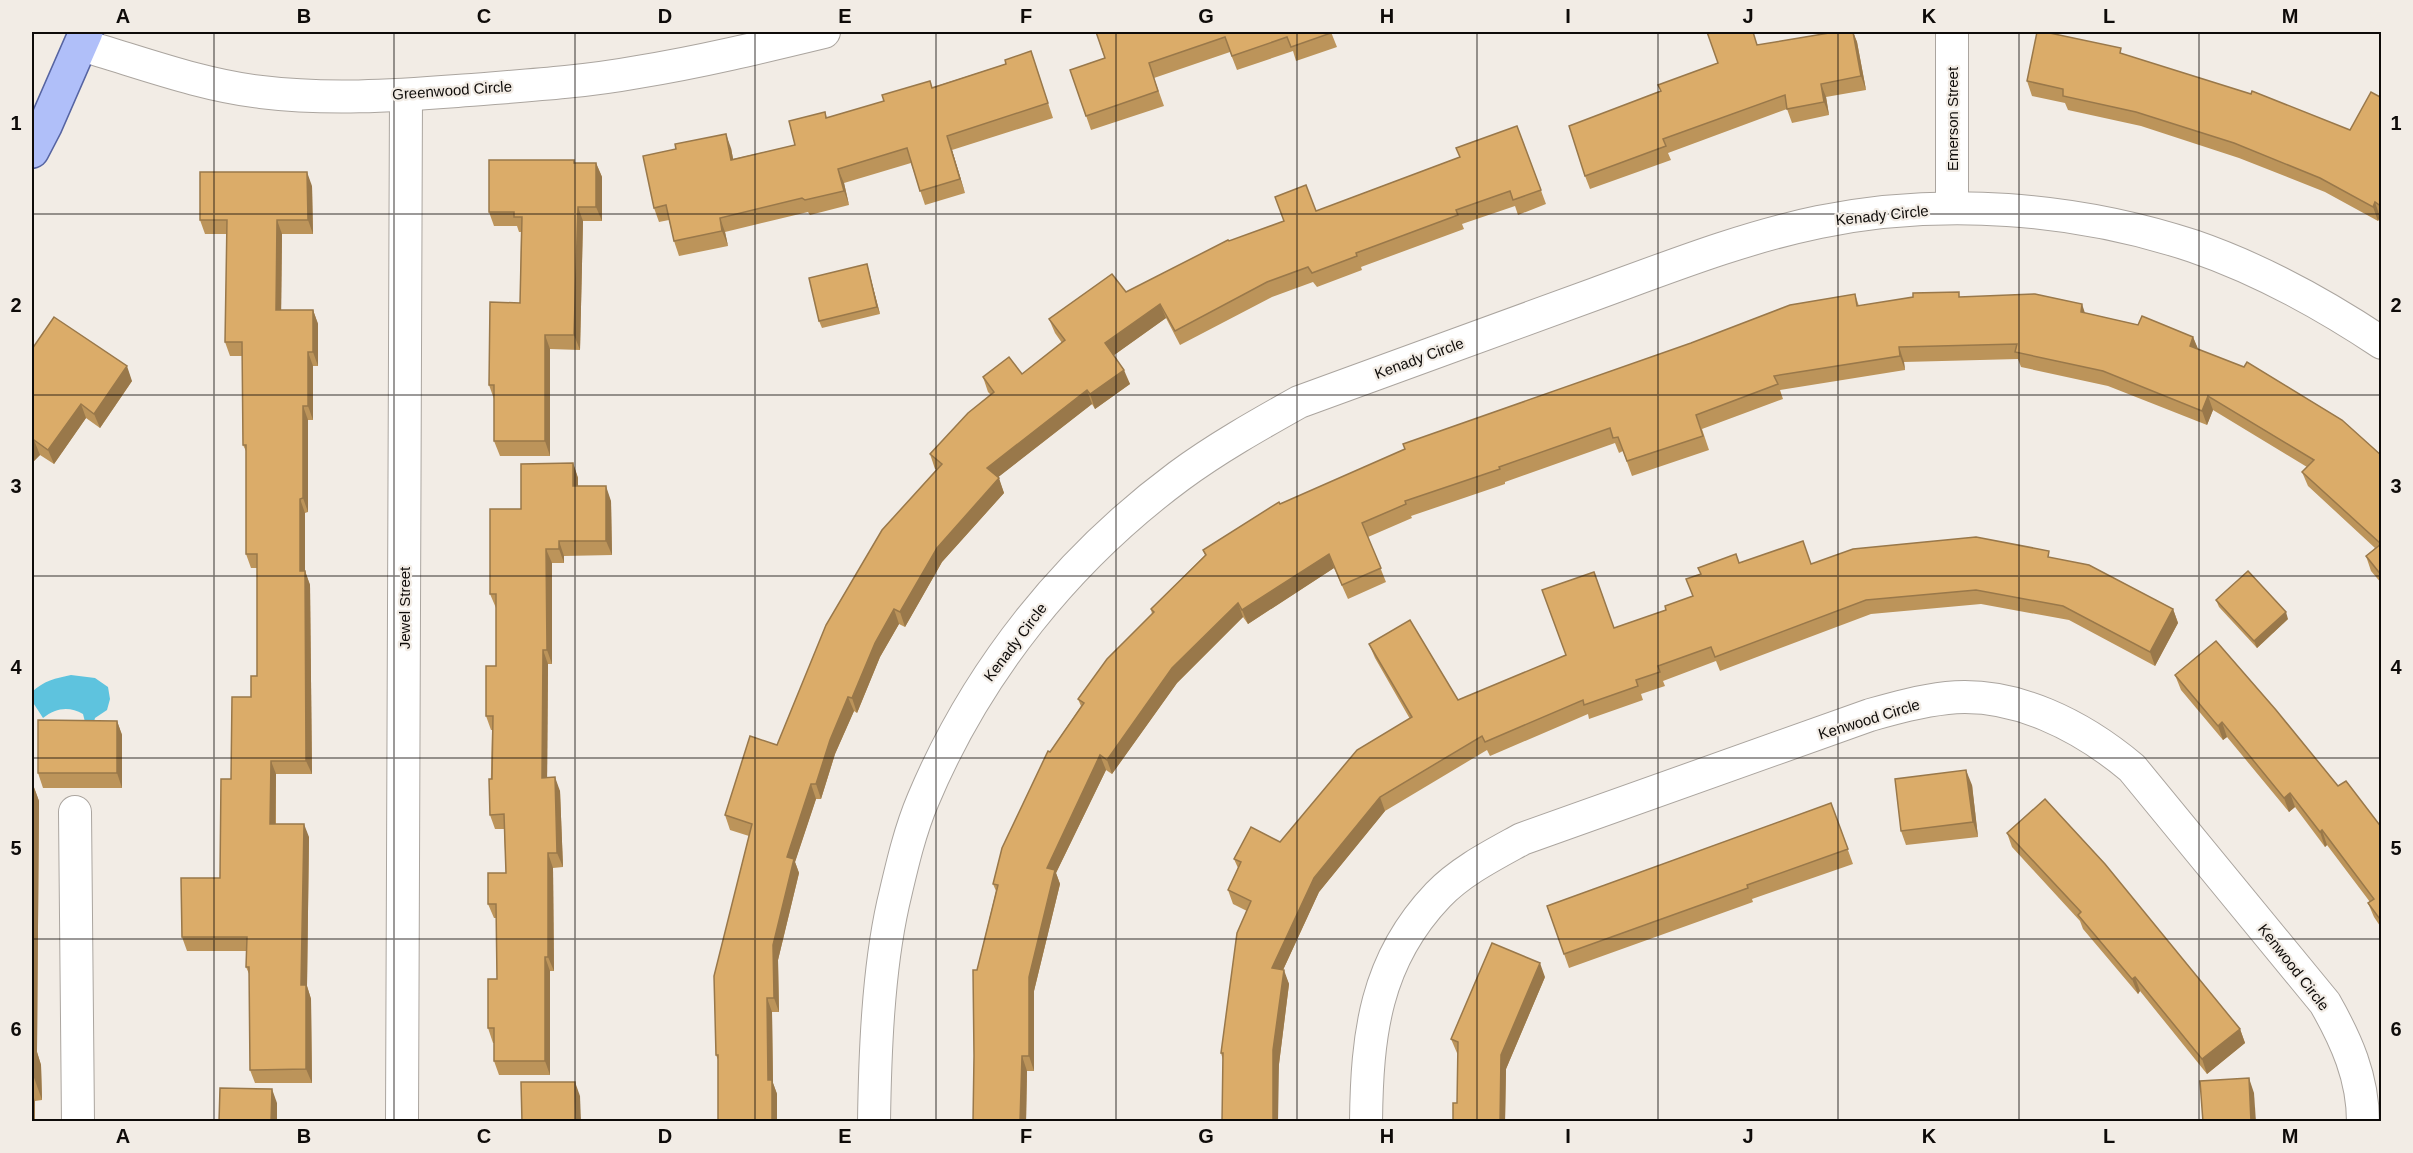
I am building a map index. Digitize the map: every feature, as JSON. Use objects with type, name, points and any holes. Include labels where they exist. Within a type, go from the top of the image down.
[{"type":"main road","points":[[32,150],[45,126],[83,38]]},
{"type":"street","name":"Greenwood Circle","points":[[83,38],[205,81],[261,92],[326,96],[406,95],[635,73],[733,54],[824,32]]},
{"type":"street","name":"Emerson Street","points":[[1952,32],[1952,207]]},
{"type":"street","name":"Jewel Street","points":[[402,1122],[406,95]]},
{"type":"street","name":"Kenady Circle","points":[[874,1122],[877,1036],[892,907],[904,857],[922,801],[984,681],[1065,578],[1112,531],[1179,476],[1236,437],[1299,402],[1717,250],[1820,222],[1880,213],[1952,207],[2072,218],[2136,230],[2194,247],[2324,306],[2382,342]]},
{"type":"street","name":"Kenwood Circle","points":[[1366,1122],[1369,1044],[1376,1006],[1390,967],[1412,927],[1439,894],[1477,864],[1522,839],[1870,715],[1910,704],[1948,698],[1984,699],[2026,707],[2071,726],[2105,745],[2132,768],[2325,1003],[2344,1037],[2358,1074],[2363,1122]]},
{"type":"street","points":[[75,812],[78,1122]]},
{"type":"water","points":[[71,675],[95,678],[108,687],[110,699],[107,710],[95,718],[94,722],[85,722],[83,714],[68,709],[58,710],[43,718],[32,701],[32,692],[41,685]]},
{"type":"building","points":[[1096,32],[1331,33],[1291,47],[1287,37],[1232,56],[1225,37],[1149,63],[1158,91],[1086,116],[1070,70],[1105,58]]},
{"type":"building","points":[[1707,32],[1753,32],[1757,45],[1835,32],[1853,32],[1861,76],[1821,84],[1824,102],[1787,109],[1785,95],[1663,139],[1666,146],[1585,176],[1569,126],[1661,91],[1658,85],[1718,63]]},
{"type":"building","points":[[2037,32],[2121,48],[2120,53],[2251,94],[2252,91],[2350,130],[2371,92],[2382,98],[2382,207],[2375,202],[2373,207],[2320,178],[2234,143],[2136,112],[2063,96],[2063,89],[2027,81]]},
{"type":"building","points":[[1031,51],[1048,103],[947,136],[960,179],[920,191],[907,148],[838,169],[844,191],[805,200],[802,198],[720,218],[722,231],[674,241],[666,205],[654,208],[643,156],[676,149],[675,144],[726,134],[731,160],[795,145],[789,121],[825,112],[826,118],[884,101],[882,95],[930,81],[932,88],[1006,64],[1005,60]]},
{"type":"building","points":[[1517,126],[1541,190],[1513,200],[1510,191],[1456,210],[1458,215],[1356,253],[1357,256],[1312,273],[1308,267],[1267,282],[1175,331],[1160,304],[1105,343],[1124,370],[1090,394],[1087,390],[987,468],[999,478],[937,548],[900,612],[894,609],[875,643],[852,698],[848,697],[830,740],[816,784],[811,784],[787,857],[794,859],[773,945],[774,998],[767,998],[768,1080],[772,1080],[772,1122],[718,1122],[718,1055],[716,1055],[714,976],[752,824],[725,815],[750,736],[777,745],[826,625],[882,530],[942,464],[930,454],[968,413],[994,392],[983,377],[1009,357],[1022,374],[1065,340],[1049,319],[1112,274],[1126,292],[1228,240],[1284,221],[1275,197],[1306,185],[1316,211],[1460,157],[1456,148]]},
{"type":"building","points":[[489,160],[574,160],[574,163],[596,163],[596,207],[578,207],[574,335],[545,335],[545,441],[494,441],[494,385],[489,385],[490,302],[520,303],[522,217],[514,217],[514,212],[489,212]]},
{"type":"building","points":[[200,172],[307,172],[308,220],[277,220],[276,310],[313,310],[313,352],[308,352],[308,406],[303,406],[303,498],[300,499],[300,571],[305,571],[306,761],[271,761],[270,824],[304,824],[301,985],[306,985],[306,1069],[250,1070],[247,937],[182,937],[181,878],[220,878],[221,779],[231,779],[232,697],[251,697],[251,676],[257,676],[257,554],[246,554],[246,445],[243,445],[242,342],[225,342],[227,220],[200,220]]},
{"type":"building","points":[[867,264],[877,307],[819,321],[809,278]]},
{"type":"building","points":[[1959,292],[1959,297],[2035,294],[2082,304],[2081,312],[2138,325],[2142,316],[2193,337],[2190,346],[2244,367],[2247,362],[2342,420],[2382,456],[2382,576],[2366,556],[2381,544],[2302,472],[2314,460],[2208,396],[2202,411],[2103,371],[2015,352],[2017,344],[1899,347],[1900,356],[1774,376],[1778,384],[1696,415],[1703,436],[1627,461],[1618,437],[1613,438],[1610,428],[1405,501],[1406,504],[1362,523],[1381,568],[1342,585],[1329,554],[1242,610],[1238,603],[1172,668],[1107,760],[1100,755],[1047,868],[1055,870],[1029,977],[1029,1056],[1022,1056],[1020,1122],[973,1122],[973,970],[977,970],[998,885],[993,884],[1002,848],[1048,751],[1050,752],[1084,703],[1078,699],[1107,659],[1154,612],[1151,609],[1206,555],[1203,550],[1279,502],[1280,504],[1405,449],[1403,444],[1691,343],[1790,305],[1855,294],[1857,306],[1913,297],[1913,293]]},
{"type":"building","points":[[54,317],[127,366],[94,414],[81,404],[48,450],[34,440],[32,443],[32,349]]},
{"type":"building","points":[[573,463],[573,486],[606,486],[606,541],[559,541],[559,549],[546,549],[547,650],[543,650],[542,778],[555,777],[557,853],[548,853],[545,1061],[494,1061],[494,1028],[488,1028],[488,979],[497,979],[496,904],[488,904],[488,873],[506,873],[504,814],[490,815],[489,779],[492,779],[493,716],[486,716],[486,666],[496,666],[496,594],[490,594],[490,509],[521,509],[521,464]]},
{"type":"building","points":[[1976,537],[2049,551],[2048,557],[2089,565],[2173,609],[2150,652],[2063,606],[1976,590],[1866,600],[1715,657],[1711,647],[1658,666],[1660,672],[1636,680],[1638,686],[1584,705],[1583,700],[1485,742],[1482,736],[1380,797],[1314,878],[1272,968],[1284,970],[1273,1050],[1273,1122],[1222,1122],[1223,1053],[1221,1053],[1237,933],[1251,901],[1228,890],[1241,862],[1234,859],[1251,827],[1280,842],[1357,750],[1412,717],[1369,644],[1410,620],[1458,700],[1566,655],[1542,590],[1594,572],[1614,628],[1666,610],[1665,606],[1693,596],[1686,579],[1701,574],[1698,568],[1736,554],[1739,563],[1803,541],[1811,564],[1853,549]]},
{"type":"building","points":[[2248,571],[2286,612],[2254,641],[2216,600]]},
{"type":"building","points":[[2216,641],[2338,786],[2346,781],[2382,828],[2382,922],[2368,903],[2374,899],[2322,830],[2320,832],[2290,793],[2284,798],[2222,722],[2218,726],[2175,675]]},
{"type":"building","points":[[38,720],[117,721],[117,773],[38,773]]},
{"type":"building","points":[[1966,770],[1973,822],[1901,831],[1895,779]]},
{"type":"building","points":[[2045,799],[2105,864],[2240,1029],[2202,1059],[2135,977],[2132,979],[2078,915],[2081,912],[2007,833]]},
{"type":"building","points":[[1831,803],[1848,849],[1747,885],[1748,888],[1564,954],[1547,906]]},
{"type":"building","points":[[1492,943],[1540,963],[1501,1055],[1500,1122],[1453,1122],[1453,1103],[1457,1103],[1458,1042],[1451,1039]]},
{"type":"building","points":[[2249,1078],[2251,1122],[2203,1122],[2200,1081]]},
{"type":"building","points":[[521,1082],[575,1082],[576,1122],[522,1122]]},
{"type":"building","points":[[220,1088],[272,1089],[271,1122],[219,1122]]}]
